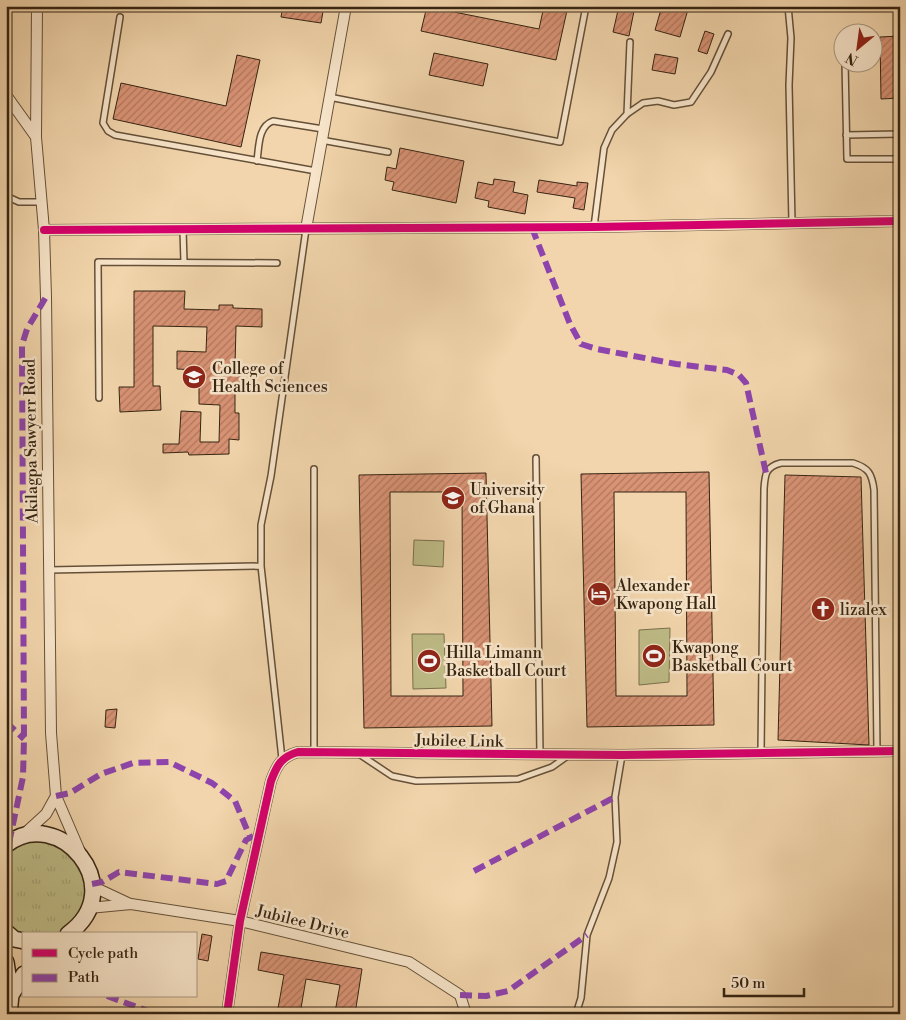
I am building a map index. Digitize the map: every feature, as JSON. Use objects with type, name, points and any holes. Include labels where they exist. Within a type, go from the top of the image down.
[{"type":"street","points":[[36,137],[37,6]]},
{"type":"street","points":[[306,229],[346,6]]},
{"type":"street","name":"Akilagpa Sawyerr Road","points":[[6,94],[36,137],[44,230],[51,733],[56,796],[82,855]]},
{"type":"street","points":[[44,230],[594,227],[900,221]]},
{"type":"street","name":"Jubilee Link","points":[[282,759],[298,752],[570,753],[622,755],[900,751]]},
{"type":"street","points":[[227,1014],[240,921],[270,782],[282,759]]},
{"type":"street","points":[[6,845],[21,837],[46,814],[56,796]]},
{"type":"street","points":[[21,837],[36,834],[52,836],[66,842],[82,855],[88,867],[92,884],[89,908],[82,922],[70,932]]},
{"type":"street","name":"Jubilee Drive","points":[[92,884],[98,889],[130,904]]},
{"type":"street","name":"Jubilee Drive","points":[[89,908],[130,904],[240,921],[409,962],[460,995],[466,1014]]},
{"type":"street","points":[[6,932],[14,939],[22,941]]},
{"type":"street","points":[[6,962],[11,995],[9,1014]]},
{"type":"street","points":[[11,995],[22,977]]},
{"type":"lane","points":[[329,97],[560,142],[586,6]]},
{"type":"lane","points":[[788,6],[791,38],[789,86],[792,223]]},
{"type":"lane","points":[[120,17],[103,123],[108,131],[115,135],[316,171]]},
{"type":"lane","points":[[594,227],[604,148],[612,130],[627,114],[643,103],[658,101],[674,106],[691,102],[711,72],[728,34]]},
{"type":"lane","points":[[627,114],[630,42]]},
{"type":"lane","points":[[845,72],[847,159],[900,159]]},
{"type":"lane","points":[[257,161],[263,128],[267,123],[273,121],[388,152]]},
{"type":"lane","points":[[846,134],[900,134]]},
{"type":"lane","points":[[6,196],[19,202],[42,202]]},
{"type":"lane","points":[[282,759],[261,566],[261,524],[271,476],[306,229]]},
{"type":"lane","points":[[183,230],[184,262]]},
{"type":"lane","points":[[99,398],[98,262],[277,263]]},
{"type":"lane","points":[[536,458],[540,754]]},
{"type":"lane","points":[[761,752],[764,489],[766,472],[771,466],[781,463],[853,464],[864,466],[872,474],[877,752]]},
{"type":"lane","points":[[314,469],[314,752]]},
{"type":"lane","points":[[49,570],[261,566]]},
{"type":"lane","points":[[357,752],[392,776],[416,781],[518,779],[552,767],[570,753]]},
{"type":"lane","points":[[576,1014],[581,998],[587,935],[609,878],[617,842],[615,796],[622,755]]},
{"type":"green space","points":[[414,540],[444,541],[443,567],[413,565]]},
{"type":"green space","name":"Kwapong Basketball Court","points":[[670,628],[669,682],[639,685],[639,630]]},
{"type":"green space","name":"Hilla Limann Basketball Court","points":[[412,634],[444,634],[446,688],[413,689]]},
{"type":"green space","points":[[46,841],[70,853],[87,884],[83,910],[62,932],[22,932],[22,935],[6,926],[6,852],[28,842]]},
{"type":"building","points":[[283,6],[324,6],[321,23],[281,17]]},
{"type":"building","points":[[427,6],[445,6],[444,10],[539,29],[544,6],[568,6],[556,60],[421,31]]},
{"type":"building","points":[[619,6],[635,6],[629,36],[613,32]]},
{"type":"building","points":[[662,6],[689,6],[680,37],[655,30]]},
{"type":"building","points":[[705,31],[714,34],[707,54],[698,51]]},
{"type":"building","points":[[900,36],[900,98],[881,99],[881,72],[884,72],[884,37]]},
{"type":"building","points":[[434,53],[488,64],[483,86],[429,75]]},
{"type":"building","points":[[655,54],[678,58],[675,74],[652,70]]},
{"type":"building","points":[[237,55],[260,60],[241,147],[113,119],[121,83],[226,106]]},
{"type":"building","points":[[400,148],[464,161],[456,203],[392,190],[394,182],[385,180],[387,167],[396,169]]},
{"type":"building","points":[[494,179],[515,182],[513,192],[528,195],[525,214],[488,207],[489,201],[475,198],[478,182],[493,185]]},
{"type":"building","points":[[539,180],[577,186],[577,182],[588,183],[584,210],[573,208],[575,198],[537,192]]},
{"type":"building","points":[[134,291],[185,291],[184,309],[219,310],[219,305],[233,305],[233,308],[262,309],[262,327],[236,326],[235,366],[240,366],[240,383],[235,383],[235,413],[239,413],[239,440],[229,439],[229,454],[189,455],[188,452],[163,453],[163,444],[179,444],[181,411],[201,412],[200,442],[219,442],[220,405],[199,404],[199,370],[177,369],[177,351],[206,352],[207,327],[153,326],[153,386],[160,386],[161,410],[120,412],[119,387],[134,387]]},
{"type":"building","name":"Alexander Kwapong Hall","points":[[709,472],[714,725],[587,727],[581,474]],"holes":[[[614,492],[686,492],[687,696],[616,696]]]},
{"type":"building","points":[[486,473],[492,726],[364,728],[359,475]],"holes":[[[390,492],[462,492],[463,696],[391,696]]]},
{"type":"building","name":"lizalex","points":[[785,475],[861,477],[869,745],[778,740]]},
{"type":"building","points":[[117,709],[115,728],[105,727],[106,710]]},
{"type":"building","points":[[202,934],[212,936],[208,961],[198,959]]},
{"type":"building","points":[[261,952],[362,969],[355,1014],[335,1012],[340,985],[306,979],[300,1014],[277,1014],[284,975],[258,970]]},
{"type":"marked path","points":[[532,228],[570,324],[581,344],[597,349],[676,364],[727,370],[739,375],[746,383],[766,473]]},
{"type":"marked path","points":[[9,843],[23,777],[24,739],[22,345],[27,329],[46,297]]},
{"type":"marked path","points":[[6,722],[24,739]]},
{"type":"marked path","points":[[56,796],[70,793],[101,774],[133,763],[169,762],[212,783],[235,801],[250,837]]},
{"type":"marked path","points":[[474,871],[615,797]]},
{"type":"marked path","points":[[92,884],[102,882],[119,872],[217,884],[226,881],[246,840],[255,835]]},
{"type":"marked path","points":[[460,995],[486,996],[508,991],[587,935]]},
{"type":"marked path","points":[[112,998],[156,1014]]},
{"type":"cycle path","points":[[44,230],[594,227],[900,221]]},
{"type":"cycle path","points":[[227,1014],[240,921],[271,781],[280,762],[292,754],[298,752],[622,755],[900,751]]},
{"type":"place","name":"College of Health Sciences","points":[[194,377]]},
{"type":"place","name":"University of Ghana","points":[[453,498]]},
{"type":"place","name":"Alexander Kwapong Hall","points":[[599,594]]},
{"type":"place","name":"lizalex","points":[[823,609]]},
{"type":"place","name":"Kwapong Basketball Court","points":[[654,656]]},
{"type":"place","name":"Hilla Limann Basketball Court","points":[[429,661]]}]
